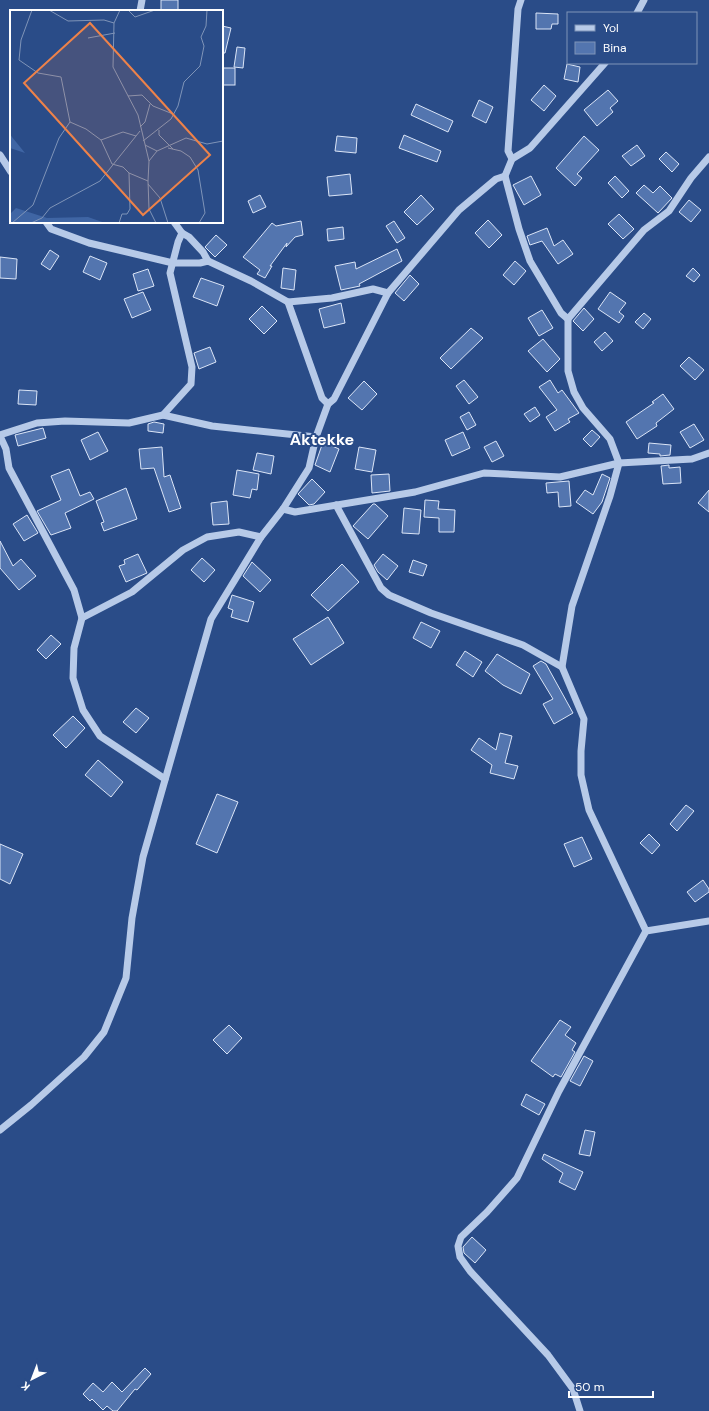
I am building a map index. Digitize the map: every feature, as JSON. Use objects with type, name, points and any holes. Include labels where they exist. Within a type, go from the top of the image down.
[{"type":"street","points":[[140,10],[142,0]]},
{"type":"street","points":[[512,159],[508,152],[518,9],[521,0]]},
{"type":"street","points":[[638,12],[644,0]]},
{"type":"street","points":[[568,319],[561,313],[530,261],[518,229],[504,176],[512,159],[530,148],[604,64]]},
{"type":"street","points":[[0,155],[10,170]]},
{"type":"street","points":[[646,931],[589,810],[581,775],[581,751],[584,719],[562,667],[572,606],[610,496],[619,463],[610,439],[583,408],[574,392],[568,371],[568,319],[644,230],[669,211],[691,178],[709,157]]},
{"type":"street","points":[[0,1130],[31,1105],[84,1057],[104,1032],[126,978],[132,918],[142,857],[211,619],[261,537],[283,509],[309,468],[316,436],[328,404],[334,399],[388,293],[458,210],[496,179],[504,176]]},
{"type":"street","points":[[47,223],[51,229],[89,243],[173,263],[200,263],[208,261]]},
{"type":"street","points":[[175,223],[182,234],[189,237],[203,252],[208,261],[251,281],[288,302],[332,298],[373,289],[388,293]]},
{"type":"street","points":[[163,415],[191,384],[192,367],[170,274],[182,234]]},
{"type":"street","points":[[288,302],[322,398],[328,404]]},
{"type":"street","points":[[165,779],[100,736],[83,710],[73,678],[74,648],[82,618],[74,590],[9,468],[6,449],[0,436],[37,424],[65,422],[129,423],[163,415],[212,426],[316,436]]},
{"type":"street","points":[[283,509],[295,512],[415,492],[484,473],[560,477],[619,463],[692,459],[709,453]]},
{"type":"street","points":[[336,504],[381,588],[389,595],[431,613],[523,645],[562,667]]},
{"type":"street","points":[[82,618],[132,592],[183,550],[207,537],[239,532],[261,537]]},
{"type":"street","points":[[646,931],[709,921]]},
{"type":"street","points":[[580,1411],[573,1389],[548,1355],[470,1271],[460,1257],[458,1246],[461,1237],[487,1212],[517,1178],[558,1091],[646,931]]},
{"type":"building","points":[[161,0],[178,0],[178,10],[161,10]]},
{"type":"building","points":[[536,13],[558,14],[558,24],[552,24],[551,29],[536,29]]},
{"type":"building","points":[[223,26],[231,28],[225,53],[223,53]]},
{"type":"building","points":[[237,47],[245,48],[243,68],[234,67]]},
{"type":"building","points":[[567,64],[580,67],[578,82],[564,79]]},
{"type":"building","points":[[223,68],[235,68],[235,85],[223,85]]},
{"type":"building","points":[[544,85],[556,96],[544,111],[531,100]]},
{"type":"building","points":[[608,90],[618,101],[610,108],[613,112],[597,126],[584,110]]},
{"type":"building","points":[[479,100],[493,107],[486,123],[472,116]]},
{"type":"building","points":[[416,104],[453,121],[448,132],[411,115]]},
{"type":"building","points":[[404,135],[441,151],[437,162],[399,148]]},
{"type":"building","points":[[337,136],[357,138],[356,153],[335,151]]},
{"type":"building","points":[[584,136],[599,150],[577,174],[582,178],[575,186],[556,168]]},
{"type":"building","points":[[637,145],[645,156],[631,166],[622,156]]},
{"type":"building","points":[[666,152],[679,164],[672,172],[659,159]]},
{"type":"building","points":[[350,174],[352,194],[329,196],[327,177]]},
{"type":"building","points":[[531,176],[541,195],[524,205],[513,185]]},
{"type":"building","points":[[615,176],[629,191],[622,198],[608,183]]},
{"type":"building","points":[[644,185],[653,193],[660,186],[672,198],[658,213],[636,193]]},
{"type":"building","points":[[260,195],[266,207],[253,213],[248,201]]},
{"type":"building","points":[[421,195],[434,209],[417,225],[404,212]]},
{"type":"building","points":[[689,200],[701,210],[691,222],[679,212]]},
{"type":"building","points":[[619,214],[634,229],[623,239],[608,224]]},
{"type":"building","points":[[488,220],[502,235],[489,248],[475,233]]},
{"type":"building","points":[[301,221],[303,235],[295,237],[286,247],[287,243],[270,266],[272,266],[265,278],[257,274],[260,270],[243,257],[272,223],[276,226]]},
{"type":"building","points":[[394,221],[405,238],[397,243],[386,226]]},
{"type":"building","points":[[343,227],[344,239],[328,241],[327,229]]},
{"type":"building","points":[[547,228],[554,246],[563,240],[573,254],[558,264],[542,241],[530,245],[527,236]]},
{"type":"building","points":[[216,235],[227,245],[215,257],[205,247]]},
{"type":"building","points":[[397,249],[402,261],[359,284],[360,286],[341,290],[335,266],[355,262],[356,269]]},
{"type":"building","points":[[50,250],[59,256],[50,270],[41,264]]},
{"type":"building","points":[[90,256],[107,263],[100,280],[83,272]]},
{"type":"building","points":[[0,257],[17,259],[16,279],[0,278]]},
{"type":"building","points":[[515,261],[526,271],[514,285],[503,275]]},
{"type":"building","points":[[283,268],[296,270],[294,290],[281,288]]},
{"type":"building","points":[[693,268],[700,275],[694,282],[686,276]]},
{"type":"building","points":[[148,269],[154,286],[138,291],[133,274]]},
{"type":"building","points":[[410,275],[419,284],[404,301],[395,293]]},
{"type":"building","points":[[201,278],[224,286],[217,306],[193,297]]},
{"type":"building","points":[[143,292],[151,310],[132,318],[124,299]]},
{"type":"building","points":[[610,292],[626,303],[619,312],[624,316],[619,323],[598,309]]},
{"type":"building","points":[[341,303],[345,323],[324,328],[319,309]]},
{"type":"building","points":[[262,306],[277,321],[264,334],[249,319]]},
{"type":"building","points":[[584,308],[594,319],[583,331],[573,321]]},
{"type":"building","points":[[542,310],[553,328],[539,336],[528,318]]},
{"type":"building","points":[[644,313],[651,319],[643,329],[635,322]]},
{"type":"building","points":[[471,328],[483,338],[451,369],[440,358]]},
{"type":"building","points":[[605,332],[613,341],[602,351],[594,342]]},
{"type":"building","points":[[543,339],[560,359],[547,372],[528,351]]},
{"type":"building","points":[[210,347],[216,362],[199,369],[194,353]]},
{"type":"building","points":[[689,357],[704,370],[695,380],[680,366]]},
{"type":"building","points":[[464,380],[478,397],[469,404],[456,386]]},
{"type":"building","points":[[550,380],[558,393],[562,390],[579,413],[568,419],[570,422],[555,431],[546,417],[557,410],[539,387]]},
{"type":"building","points":[[364,381],[377,394],[362,410],[348,398]]},
{"type":"building","points":[[19,390],[37,391],[36,405],[18,404]]},
{"type":"building","points":[[663,394],[674,409],[656,423],[657,426],[637,439],[626,422],[654,403],[652,402]]},
{"type":"building","points":[[535,407],[540,415],[530,422],[524,414]]},
{"type":"building","points":[[469,412],[476,425],[467,430],[460,417]]},
{"type":"building","points":[[154,422],[164,424],[163,433],[148,431],[148,424]]},
{"type":"building","points":[[694,424],[704,440],[690,448],[680,432]]},
{"type":"building","points":[[43,428],[46,438],[18,446],[15,435]]},
{"type":"building","points":[[592,430],[600,437],[591,447],[583,439]]},
{"type":"building","points":[[98,432],[108,451],[90,460],[81,440]]},
{"type":"building","points":[[463,432],[470,448],[452,456],[445,440]]},
{"type":"building","points":[[496,441],[504,456],[492,462],[484,447]]},
{"type":"building","points":[[323,442],[339,449],[330,472],[315,465]]},
{"type":"building","points":[[649,443],[671,445],[670,455],[660,456],[660,454],[648,453]]},
{"type":"building","points":[[162,447],[164,477],[170,475],[181,508],[169,512],[154,468],[141,469],[139,449]]},
{"type":"building","points":[[359,447],[376,450],[372,472],[355,469]]},
{"type":"building","points":[[257,453],[274,456],[271,474],[253,470]]},
{"type":"building","points":[[669,465],[669,468],[680,467],[681,483],[663,484],[661,466]]},
{"type":"building","points":[[69,469],[80,496],[90,492],[94,499],[65,513],[71,528],[51,535],[37,511],[61,500],[51,476]]},
{"type":"building","points":[[237,470],[259,474],[257,490],[252,489],[250,498],[233,495]]},
{"type":"building","points":[[389,474],[390,491],[372,493],[371,475]]},
{"type":"building","points":[[602,474],[610,478],[602,502],[593,514],[576,502],[585,490],[593,495]]},
{"type":"building","points":[[312,479],[325,492],[314,504],[309,505],[298,494]]},
{"type":"building","points":[[569,481],[571,506],[559,507],[558,492],[547,493],[546,483]]},
{"type":"building","points":[[126,488],[137,519],[104,531],[101,523],[104,522],[96,501]]},
{"type":"building","points":[[709,490],[709,512],[698,503]]},
{"type":"building","points":[[425,500],[439,501],[438,509],[455,510],[454,532],[439,532],[439,518],[424,517]]},
{"type":"building","points":[[227,501],[229,524],[213,525],[211,503]]},
{"type":"building","points":[[373,504],[375,504],[388,516],[368,539],[353,526]]},
{"type":"building","points":[[404,508],[421,510],[419,534],[402,533]]},
{"type":"building","points":[[27,515],[38,533],[24,541],[13,524]]},
{"type":"building","points":[[0,541],[13,566],[21,559],[36,576],[19,590],[0,568]]},
{"type":"building","points":[[138,554],[147,573],[126,582],[119,566],[125,564],[124,560]]},
{"type":"building","points":[[383,554],[398,566],[387,580],[378,572],[374,565]]},
{"type":"building","points":[[202,558],[215,570],[204,582],[191,570]]},
{"type":"building","points":[[413,560],[427,565],[423,576],[409,572]]},
{"type":"building","points":[[252,562],[271,580],[260,592],[243,576]]},
{"type":"building","points":[[342,564],[359,582],[328,611],[311,595]]},
{"type":"building","points":[[232,595],[254,602],[248,622],[231,617],[233,610],[228,608]]},
{"type":"building","points":[[328,617],[344,643],[311,665],[293,639]]},
{"type":"building","points":[[421,622],[440,631],[431,648],[413,638]]},
{"type":"building","points":[[51,635],[61,644],[46,659],[37,650]]},
{"type":"building","points":[[465,651],[482,662],[473,677],[456,665]]},
{"type":"building","points":[[497,654],[530,674],[521,694],[503,685],[485,671]]},
{"type":"building","points":[[541,661],[546,664],[573,713],[554,724],[543,704],[553,699],[533,666]]},
{"type":"building","points":[[136,708],[149,718],[136,733],[123,722]]},
{"type":"building","points":[[73,716],[85,728],[66,748],[53,735]]},
{"type":"building","points":[[500,733],[512,736],[505,763],[518,766],[514,779],[490,773],[492,765],[471,750],[479,738],[496,750]]},
{"type":"building","points":[[98,760],[123,782],[111,797],[85,775]]},
{"type":"building","points":[[217,794],[238,802],[217,853],[196,844]]},
{"type":"building","points":[[686,805],[694,811],[677,831],[670,824]]},
{"type":"building","points":[[649,834],[660,845],[652,854],[640,843]]},
{"type":"building","points":[[582,837],[592,859],[574,867],[564,844]]},
{"type":"building","points":[[0,844],[23,854],[10,884],[0,879]]},
{"type":"building","points":[[703,880],[709,889],[709,892],[695,902],[687,892]]},
{"type":"building","points":[[560,1020],[571,1027],[565,1035],[576,1043],[572,1050],[575,1052],[561,1077],[555,1074],[553,1077],[531,1061]]},
{"type":"building","points":[[229,1025],[242,1038],[227,1054],[213,1040]]},
{"type":"building","points":[[584,1056],[593,1061],[580,1086],[570,1081]]},
{"type":"building","points":[[526,1094],[545,1104],[539,1115],[521,1105]]},
{"type":"building","points":[[585,1130],[595,1132],[590,1156],[579,1154]]},
{"type":"building","points":[[544,1154],[583,1172],[575,1190],[559,1182],[563,1173],[542,1159]]},
{"type":"building","points":[[472,1237],[486,1250],[475,1263],[464,1253],[463,1247]]},
{"type":"building","points":[[145,1368],[151,1374],[137,1390],[135,1389],[117,1411],[113,1411],[107,1406],[103,1410],[92,1399],[90,1401],[83,1394],[93,1383],[103,1392],[112,1382],[122,1392]]},
{"type":"district","name":"Aktekke","points":[[322,439]]}]
